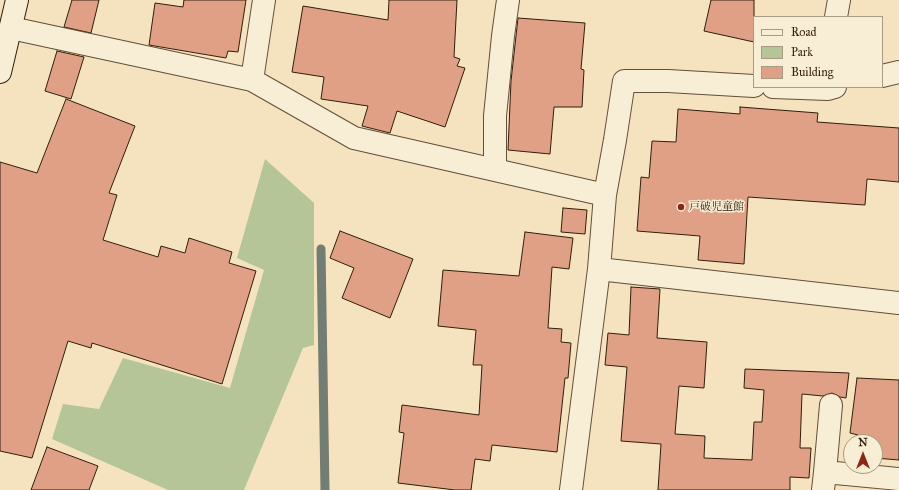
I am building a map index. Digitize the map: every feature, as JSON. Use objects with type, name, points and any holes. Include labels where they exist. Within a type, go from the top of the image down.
[{"type":"street","points":[[0,72],[17,0]]},
{"type":"street","points":[[252,80],[264,0]]},
{"type":"street","points":[[495,169],[495,116],[508,0]]},
{"type":"street","points":[[836,16],[839,0]]},
{"type":"street","points":[[11,28],[252,80],[354,138],[605,195]]},
{"type":"street","points":[[883,76],[899,72]]},
{"type":"street","points":[[571,490],[599,269],[605,195],[624,81],[668,81],[753,86]]},
{"type":"street","points":[[599,269],[899,303]]},
{"type":"street","points":[[831,405],[824,481],[899,479]]},
{"type":"green space","points":[[265,159],[314,203],[314,345],[303,348],[244,490],[168,490],[52,439],[63,404],[99,409],[123,358],[230,388],[264,270],[237,258]]},
{"type":"building","points":[[72,0],[99,0],[91,33],[64,27]]},
{"type":"building","points":[[184,0],[246,0],[238,52],[228,51],[226,58],[149,45],[155,3],[183,7]]},
{"type":"building","points":[[389,0],[457,0],[454,57],[460,59],[457,66],[465,68],[445,127],[397,111],[390,133],[362,126],[368,106],[321,99],[324,77],[292,72],[303,6],[388,20]]},
{"type":"building","points":[[711,0],[754,0],[753,42],[704,31]]},
{"type":"building","points":[[518,18],[585,23],[581,69],[584,70],[582,107],[554,107],[550,154],[508,150],[511,81]]},
{"type":"building","points":[[57,51],[84,57],[71,99],[45,91]]},
{"type":"building","points":[[66,99],[135,126],[109,193],[117,195],[103,240],[158,257],[161,246],[185,253],[189,238],[232,252],[229,263],[256,271],[222,384],[92,343],[91,348],[68,341],[32,458],[0,451],[0,162],[37,173]]},
{"type":"building","points":[[740,107],[818,113],[817,122],[899,128],[899,182],[867,179],[865,205],[748,197],[744,264],[698,260],[700,236],[637,231],[641,177],[649,178],[652,141],[676,142],[678,109],[740,114]]},
{"type":"building","points":[[563,208],[587,210],[585,234],[561,232]]},
{"type":"building","points":[[340,231],[413,259],[390,318],[342,298],[354,268],[330,258]]},
{"type":"building","points":[[525,232],[573,238],[569,269],[552,267],[548,328],[562,329],[561,342],[571,343],[568,378],[565,378],[557,452],[492,445],[490,461],[475,459],[471,490],[455,490],[398,483],[404,433],[399,432],[402,405],[479,415],[482,365],[473,365],[476,330],[438,326],[443,270],[519,276]]},
{"type":"building","points":[[631,287],[660,289],[657,338],[707,342],[704,388],[679,386],[675,434],[705,436],[704,458],[752,460],[754,422],[762,422],[764,390],[744,388],[745,369],[849,373],[846,398],[832,393],[823,396],[802,394],[800,448],[811,448],[809,478],[790,477],[790,490],[658,490],[661,444],[621,441],[627,367],[605,365],[608,333],[629,335]]},
{"type":"building","points":[[857,378],[899,380],[899,460],[883,459],[883,434],[850,433]]},
{"type":"building","points":[[47,447],[98,466],[89,490],[31,490]]},
{"type":"waterway","points":[[321,249],[325,490]]},
{"type":"place","name":"戸破児童館","points":[[681,207]]}]
